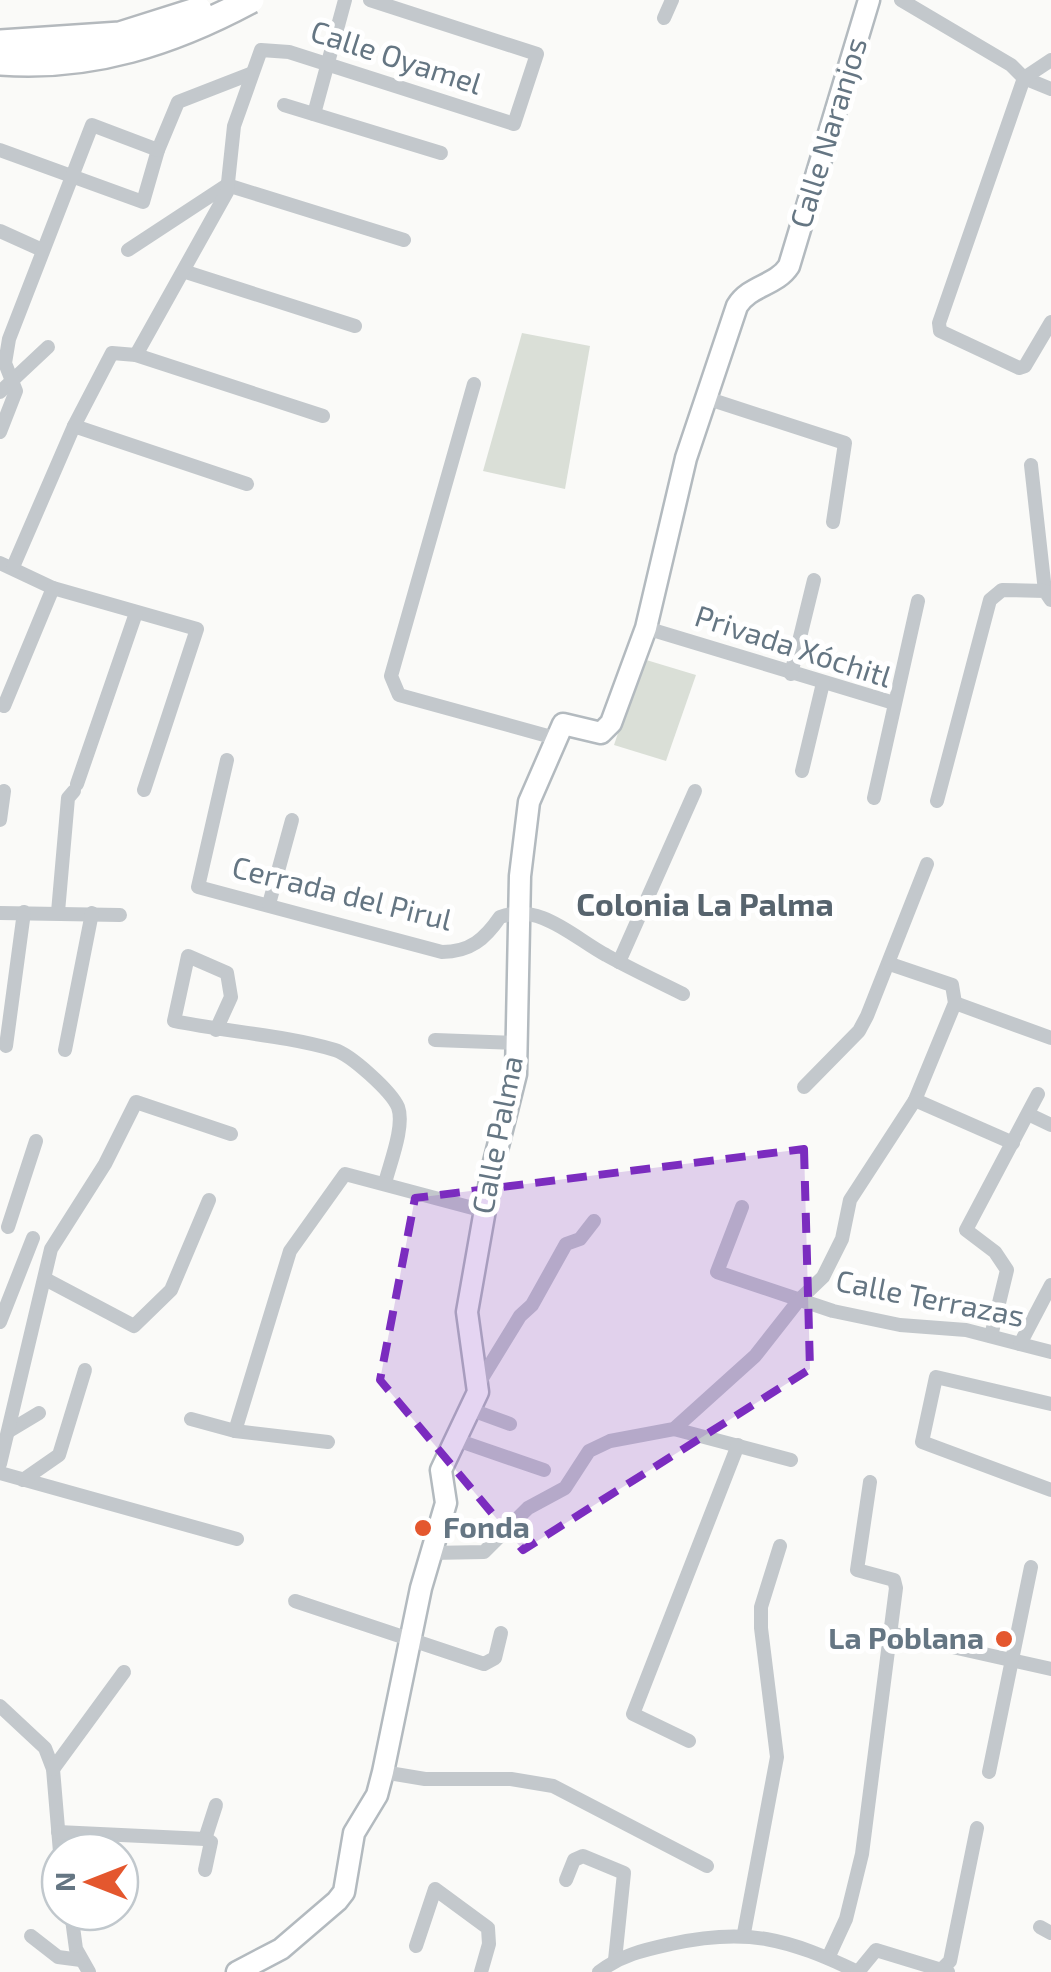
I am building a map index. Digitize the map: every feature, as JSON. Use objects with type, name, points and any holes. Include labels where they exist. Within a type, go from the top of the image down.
[{"type":"highway","points":[[0,43],[120,34],[180,18],[222,0]]},
{"type":"highway","points":[[0,62],[61,62],[123,53],[184,35],[252,0]]},
{"type":"street","points":[[314,114],[345,0]]},
{"type":"street","name":"Calle Oyamel","points":[[250,74],[260,50],[288,52],[514,124],[537,54],[370,0]]},
{"type":"street","points":[[664,18],[672,0]]},
{"type":"street","name":"Calle Naranjos","points":[[706,398],[744,294],[782,278],[789,266],[869,0]]},
{"type":"street","points":[[901,0],[1011,65],[1024,78],[1051,89]]},
{"type":"street","points":[[1050,327],[1025,366],[1012,368],[940,331],[939,323],[1024,78],[1051,60]]},
{"type":"street","points":[[0,150],[143,202],[158,150],[178,102],[250,74]]},
{"type":"street","points":[[136,356],[186,272],[227,185],[230,148],[250,74]]},
{"type":"street","points":[[284,105],[440,154]]},
{"type":"street","points":[[0,432],[14,402],[14,382],[5,364],[5,336],[92,125],[158,150]]},
{"type":"street","points":[[227,185],[404,240]]},
{"type":"street","points":[[128,250],[227,185]]},
{"type":"street","points":[[0,232],[42,250]]},
{"type":"street","points":[[186,272],[355,326]]},
{"type":"street","points":[[0,392],[48,348]]},
{"type":"street","points":[[144,790],[197,629],[52,588],[14,572],[7,565],[112,353],[136,356],[323,416]]},
{"type":"street","points":[[474,384],[391,676],[399,695],[555,738],[563,724],[602,733],[608,728],[646,628],[686,458],[706,398],[845,443],[833,522]]},
{"type":"street","points":[[74,426],[247,484]]},
{"type":"street","points":[[938,802],[990,600],[1002,590],[1048,596],[1031,465]]},
{"type":"street","points":[[792,674],[814,580]]},
{"type":"street","points":[[4,706],[52,588]]},
{"type":"street","points":[[894,703],[918,601]]},
{"type":"street","points":[[58,912],[68,798],[76,788],[136,614]]},
{"type":"street","name":"Privada Xóchitl","points":[[646,628],[894,703],[874,798]]},
{"type":"street","points":[[802,771],[823,683]]},
{"type":"street","name":"Calle Palma","points":[[479,1382],[467,1312],[484,1211],[516,1074],[519,914],[530,802],[555,738]]},
{"type":"street","name":"Cerrada del Pirul","points":[[227,760],[198,887],[442,952],[462,950],[480,941],[500,917],[519,914]]},
{"type":"street","points":[[0,820],[4,791]]},
{"type":"street","points":[[619,962],[695,792]]},
{"type":"street","points":[[269,904],[292,820]]},
{"type":"street","points":[[804,1088],[858,1031],[879,978],[890,964],[926,864]]},
{"type":"street","points":[[6,1046],[24,912]]},
{"type":"street","points":[[0,913],[120,915]]},
{"type":"street","points":[[65,1050],[92,913]]},
{"type":"street","points":[[519,914],[566,926],[619,962],[683,994]]},
{"type":"street","points":[[216,1030],[227,1008],[231,984],[217,965],[188,956],[174,1021],[216,1030],[336,1050],[355,1060],[399,1110],[385,1183]]},
{"type":"street","points":[[674,1429],[755,1356],[835,1259],[850,1200],[915,1100],[955,1004],[952,984],[890,964]]},
{"type":"street","points":[[955,1004],[1051,1038]]},
{"type":"street","points":[[436,1040],[516,1044]]},
{"type":"street","points":[[991,1336],[1007,1270],[994,1252],[966,1230],[1038,1094]]},
{"type":"street","points":[[915,1100],[1012,1143]]},
{"type":"street","points":[[0,1464],[47,1280],[51,1250],[105,1164],[136,1102],[231,1134]]},
{"type":"street","points":[[1028,1114],[1051,1125]]},
{"type":"street","points":[[36,1141],[4,1225],[51,1250]]},
{"type":"street","points":[[235,1431],[290,1251],[345,1174],[484,1211]]},
{"type":"street","points":[[47,1280],[134,1326],[171,1290],[210,1200]]},
{"type":"street","name":"Calle Terrazas","points":[[742,1207],[718,1272],[798,1300],[900,1325],[942,1326],[1051,1352]]},
{"type":"street","points":[[236,1972],[281,1950],[344,1892],[354,1833],[376,1795],[383,1772],[430,1553],[446,1503],[441,1470],[479,1382],[520,1316],[532,1305],[566,1244],[580,1239],[594,1221]]},
{"type":"street","points":[[0,1322],[33,1238]]},
{"type":"street","points":[[1020,1344],[1051,1285]]},
{"type":"street","points":[[23,1480],[59,1455],[85,1370]]},
{"type":"street","points":[[1051,1404],[936,1377],[922,1442],[1051,1490]]},
{"type":"street","points":[[469,1409],[510,1424]]},
{"type":"street","points":[[9,1431],[39,1413]]},
{"type":"street","points":[[191,1419],[235,1431],[328,1442]]},
{"type":"street","points":[[430,1553],[484,1552],[528,1508],[565,1488],[588,1451],[610,1441],[674,1429],[791,1460]]},
{"type":"street","points":[[454,1439],[544,1470]]},
{"type":"street","points":[[689,1741],[633,1714],[738,1445]]},
{"type":"street","points":[[0,1473],[237,1539]]},
{"type":"street","points":[[828,1958],[846,1919],[862,1854],[890,1633],[894,1580],[857,1570],[870,1482]]},
{"type":"street","points":[[744,1933],[777,1756],[760,1628],[761,1607],[780,1546]]},
{"type":"street","points":[[989,1772],[1031,1567]]},
{"type":"street","points":[[295,1601],[484,1664],[495,1658],[502,1633]]},
{"type":"street","points":[[890,1633],[1051,1670]]},
{"type":"street","points":[[52,1769],[124,1672]]},
{"type":"street","points":[[0,1706],[45,1748],[52,1769],[58,1832]]},
{"type":"street","points":[[383,1772],[414,1778],[511,1779],[553,1786],[708,1866]]},
{"type":"street","points":[[205,1870],[216,1804]]},
{"type":"street","points":[[608,1965],[678,1942],[744,1933],[828,1958],[858,1972],[876,1950],[942,1971],[950,1960],[977,1828]]},
{"type":"street","points":[[140,1837],[208,1841]]},
{"type":"street","points":[[566,1880],[574,1860],[583,1856],[624,1872],[608,1965]]},
{"type":"street","points":[[416,1946],[435,1889],[488,1928],[489,1944],[481,1972]]},
{"type":"street","points":[[76,1932],[85,1966]]},
{"type":"street","points":[[31,1936],[58,1957],[85,1966]]},
{"type":"street","points":[[608,1965],[628,1972]]},
{"type":"highlighted area","points":[[804,1149],[810,1369],[523,1550],[380,1380],[415,1198]]},
{"type":"shaded area","points":[[522,333],[590,346],[565,489],[483,471]]},
{"type":"shaded area","points":[[643,659],[696,675],[666,761],[614,745]]},
{"type":"place","name":"Fonda","points":[[423,1528]]},
{"type":"place","name":"La Poblana","points":[[1004,1639]]},
{"type":"district","name":"Colonia La Palma","points":[[705,905]]}]
